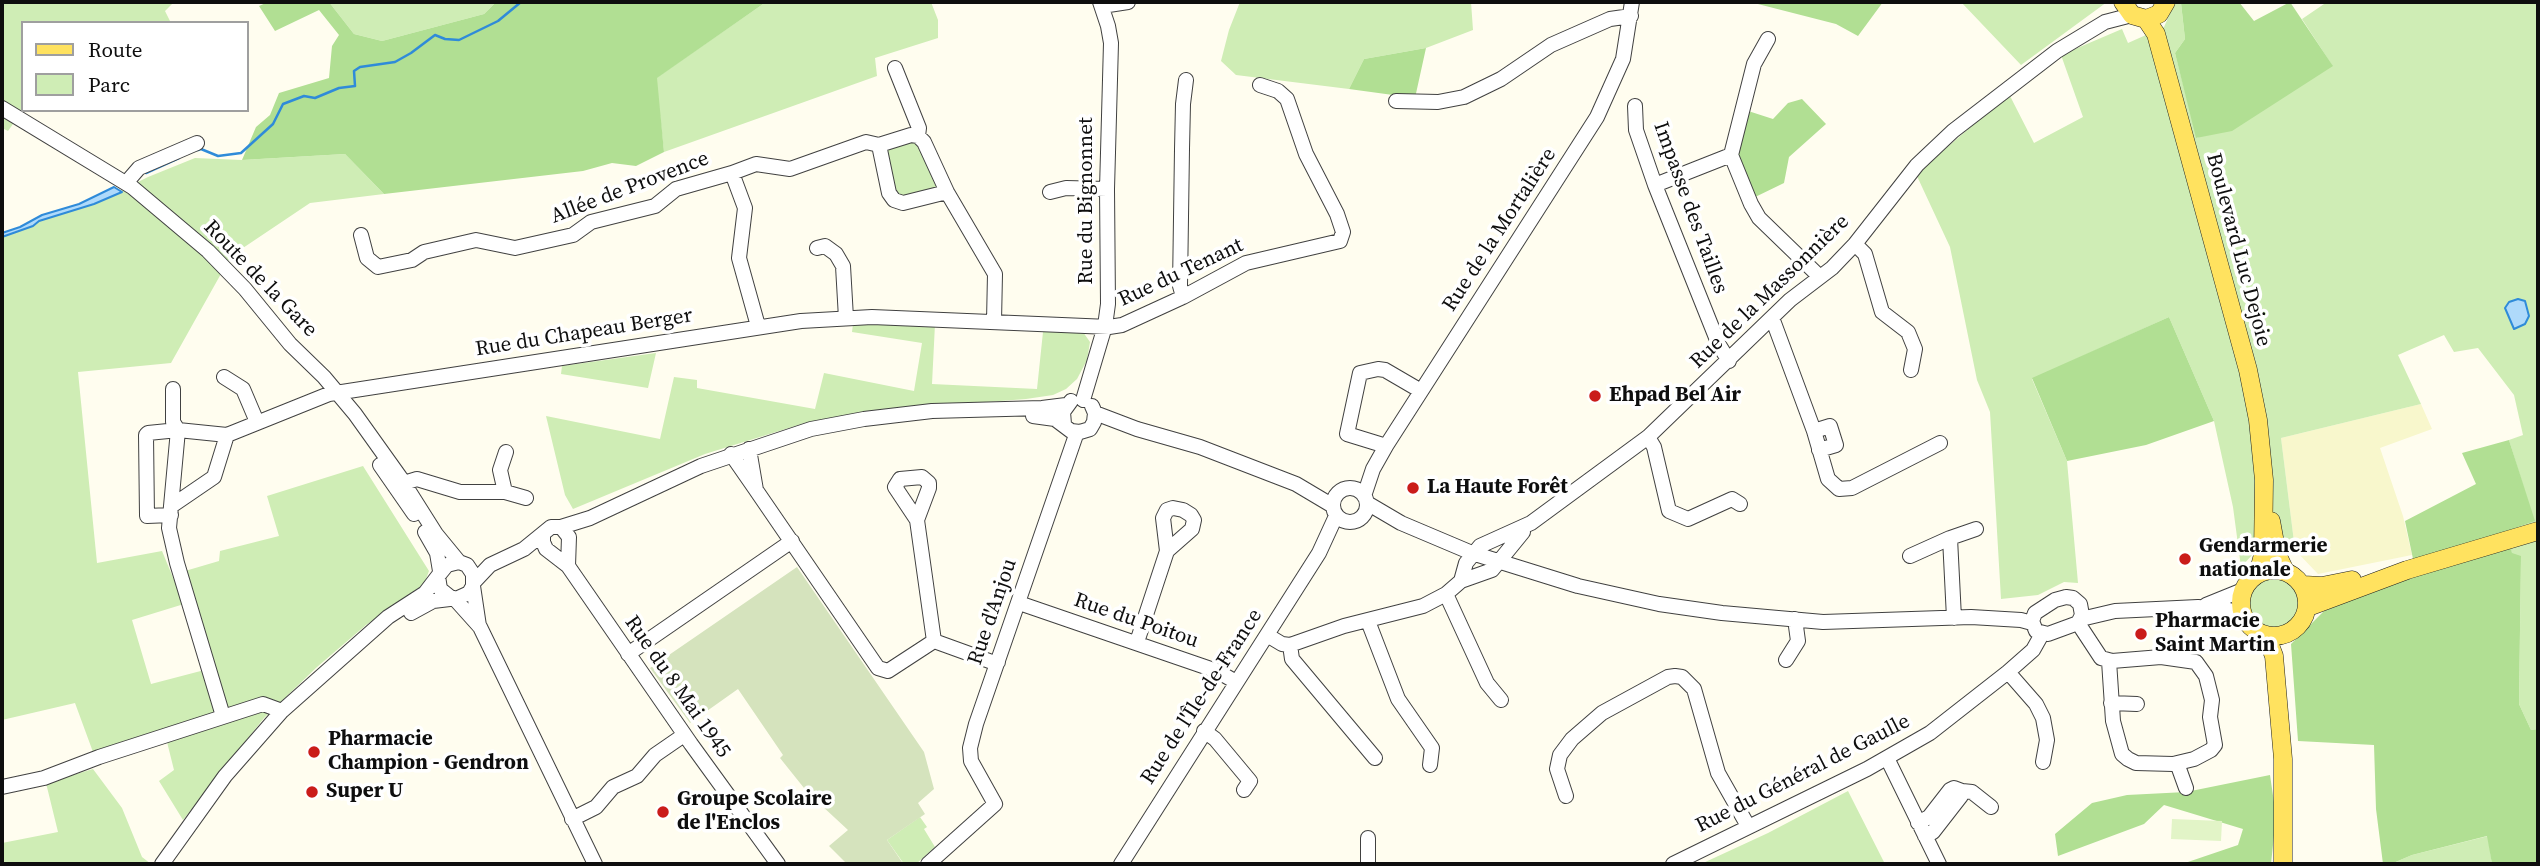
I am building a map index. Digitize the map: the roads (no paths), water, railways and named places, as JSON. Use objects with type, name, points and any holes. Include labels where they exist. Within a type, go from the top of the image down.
[{"type":"main road","name":"Boulevard Luc Dejoie","points":[[2143,13],[2248,370],[2277,554],[2285,571]]},
{"type":"main road","name":"Boulevard Luc Dejoie","points":[[2258,574],[2263,555],[2264,480]]},
{"type":"main road","points":[[2308,607],[2407,570],[2538,531]]},
{"type":"main road","points":[[2275,569],[2285,571],[2294,575],[2302,584],[2308,607],[2301,622],[2290,632],[2280,636],[2266,635],[2253,629],[2244,616],[2241,602],[2243,590],[2258,574],[2275,569]]},
{"type":"main road","points":[[2302,584],[2322,586],[2407,570]]},
{"type":"main road","points":[[2283,864],[2284,653],[2290,632]]},
{"type":"main road","points":[[2266,635],[2274,656],[2283,758]]},
{"type":"street","points":[[1101,4],[1128,2]]},
{"type":"street","name":"Rue du Bignonnet","points":[[1083,400],[1105,326],[1108,304],[1107,189],[1111,43],[1101,4]]},
{"type":"street","points":[[1396,101],[1438,102],[1464,97],[1501,79],[1551,45],[1632,9]]},
{"type":"street","name":"Rue de la Mortalière","points":[[1350,505],[1597,117],[1623,59],[1632,9]]},
{"type":"street","name":"Rue de la Massonnière","points":[[1499,562],[1531,523],[1648,437],[1770,320],[1832,268],[1855,244],[1910,172],[1953,131],[2023,75],[2093,28],[2115,19],[2143,13]]},
{"type":"street","points":[[1768,39],[1754,64],[1731,155],[1759,218],[1820,277]]},
{"type":"street","points":[[895,68],[919,128],[918,136]]},
{"type":"street","points":[[1183,297],[1180,286],[1183,103],[1186,80]]},
{"type":"street","name":"Rue du Tenant","points":[[1105,326],[1122,325],[1183,297],[1246,263],[1340,241],[1343,232],[1337,214],[1306,154],[1287,99],[1278,91],[1260,85]]},
{"type":"street","name":"Impasse des Tailles","points":[[1635,106],[1636,130],[1655,185],[1729,361]]},
{"type":"street","name":"Route de la Gare","points":[[2,108],[125,183],[162,210],[208,251],[312,366],[319,380],[333,393],[404,483],[436,534],[463,564]]},
{"type":"street","points":[[758,326],[739,258],[745,208],[732,173],[757,164],[790,169],[866,142],[879,145],[911,135],[918,136],[924,142],[947,192],[995,274],[994,321]]},
{"type":"street","points":[[125,183],[139,168],[197,143]]},
{"type":"street","points":[[879,145],[894,200],[903,203],[947,192]]},
{"type":"street","points":[[1655,185],[1731,155]]},
{"type":"street","name":"Allée de Provence","points":[[361,234],[367,258],[378,267],[412,260],[424,252],[476,240],[515,248],[573,235],[591,222],[655,206],[676,189],[732,173]]},
{"type":"street","points":[[1050,192],[1066,188],[1107,189]]},
{"type":"street","points":[[1855,244],[1864,254],[1882,313],[1908,332],[1915,349],[1911,370]]},
{"type":"street","points":[[817,248],[825,246],[836,254],[843,266],[846,318]]},
{"type":"street","name":"Rue du Chapeau Berger","points":[[227,435],[333,393],[758,326],[846,318],[1105,326]]},
{"type":"street","points":[[1770,320],[1774,323],[1814,431],[1828,479],[1839,489],[1852,488],[1940,443]]},
{"type":"street","points":[[1387,446],[1347,434],[1360,373],[1385,370],[1421,391]]},
{"type":"street","points":[[224,377],[243,388],[257,422]]},
{"type":"street","points":[[173,389],[173,422],[178,430],[169,528],[223,716]]},
{"type":"street","name":"Route de la Gare","points":[[333,393],[413,512],[437,553],[439,574]]},
{"type":"street","points":[[364,639],[421,607],[466,595],[490,565],[524,549],[547,545],[563,551],[566,536],[590,518],[731,454],[810,429],[864,419],[932,411],[1066,405],[1073,400],[1083,400],[1091,404],[1093,419],[1084,432],[1068,429],[1064,424],[1062,416],[1066,405]]},
{"type":"street","points":[[1000,410],[1049,417],[1064,424]]},
{"type":"street","points":[[1093,419],[1200,447],[1499,562],[1578,586],[1658,604],[1823,622],[1954,618],[1980,614],[2037,622],[2062,631],[2079,621],[2115,611],[2198,607],[2229,610],[2244,616]]},
{"type":"street","points":[[178,430],[227,435],[214,477],[172,510],[146,516],[146,436],[149,433],[178,430]]},
{"type":"street","name":"Rue d'Anjou","points":[[928,864],[995,804],[971,761],[970,748],[1077,432]]},
{"type":"street","points":[[1648,437],[1654,447],[1669,511],[1688,519],[1732,499],[1740,504]]},
{"type":"street","points":[[749,449],[756,489]]},
{"type":"street","points":[[505,492],[500,470],[506,452]]},
{"type":"street","points":[[731,454],[873,662],[883,671],[888,670],[934,641]]},
{"type":"street","points":[[404,483],[417,479],[460,492],[505,492],[526,498]]},
{"type":"street","name":"Rue de l'Île-de-France","points":[[1121,864],[1350,505]]},
{"type":"street","points":[[917,520],[934,641]]},
{"type":"street","name":"Rue de la Massonnière","points":[[1472,553],[1485,544],[1531,523]]},
{"type":"street","points":[[547,545],[551,527],[566,536]]},
{"type":"street","points":[[1910,556],[1976,530]]},
{"type":"street","points":[[566,536],[568,566]]},
{"type":"street","points":[[1950,538],[1954,618]]},
{"type":"street","points":[[628,654],[792,541]]},
{"type":"street","name":"Rue du 8 Mai 1945","points":[[547,545],[568,566],[684,735],[778,864]]},
{"type":"street","points":[[1137,642],[1167,551]]},
{"type":"street","points":[[1461,581],[1472,553]]},
{"type":"street","points":[[1267,635],[1282,644],[1290,645],[1344,626],[1423,606],[1446,594],[1461,581],[1492,570],[1499,562]]},
{"type":"street","points":[[463,564],[473,574],[480,628]]},
{"type":"street","points":[[162,864],[225,776],[282,711],[388,617],[425,593],[447,565],[490,565]]},
{"type":"street","points":[[439,574],[440,589],[480,628],[595,864]]},
{"type":"street","points":[[2198,607],[2228,598],[2243,590]]},
{"type":"street","points":[[1446,594],[1487,683],[1501,700]]},
{"type":"street","points":[[2037,622],[2055,600],[2066,597],[2073,598],[2080,604],[2115,611]]},
{"type":"street","name":"Rue du Poitou","points":[[1019,603],[1217,671],[1236,682]]},
{"type":"street","points":[[2080,604],[2079,621],[2101,658],[2109,661],[2161,657],[2196,662],[2208,683],[2212,700],[2210,718],[2215,745],[2204,754],[2177,763],[2136,763],[2122,754],[2113,721],[2109,661]]},
{"type":"street","points":[[1786,660],[1797,640],[1795,619]]},
{"type":"street","points":[[1368,621],[1398,699],[1432,748],[1430,765]]},
{"type":"street","name":"Rue du Général de Gaulle","points":[[1672,864],[1887,758],[1930,733],[2033,650],[2037,622]]},
{"type":"street","points":[[934,641],[998,662]]},
{"type":"street","points":[[1290,645],[1292,659],[1375,758]]},
{"type":"street","points":[[2008,672],[2036,704],[2043,718],[2047,740],[2043,762]]},
{"type":"street","points":[[1566,796],[1557,769],[1560,755],[1572,739],[1602,713],[1668,677],[1682,677],[1695,689],[1718,773],[1748,826]]},
{"type":"street","points":[[2111,703],[2137,705]]},
{"type":"street","points":[[2,787],[44,778],[263,704],[282,711]]},
{"type":"street","points":[[1205,731],[1250,781],[1244,790]]},
{"type":"street","points":[[572,819],[596,807],[611,789],[636,776],[654,755],[684,735]]},
{"type":"street","points":[[1887,758],[1939,864]]},
{"type":"street","points":[[2177,763],[2186,788]]},
{"type":"street","points":[[1922,829],[1954,788],[1972,792],[1991,807]]},
{"type":"street","points":[[1368,838],[1368,864]]},
{"type":"water","points":[[114,187],[122,192],[2,237],[2,233],[42,215],[79,204]]},
{"type":"water","points":[[2518,299],[2525,301],[2529,316],[2525,324],[2514,329],[2505,308],[2509,302]]},
{"type":"waterway","points":[[198,150],[218,156],[241,153],[273,124],[283,104],[304,96],[315,98],[339,88],[355,86],[354,71],[360,67],[395,62],[435,35],[459,40],[498,21],[521,2]]},
{"type":"waterway","points":[[146,173],[179,158]]},
{"type":"place","name":"Ehpad Bel Air","points":[[1595,396]]},
{"type":"place","name":"La Haute Forêt","points":[[1413,488]]},
{"type":"place","name":"Gendarmerie nationale","points":[[2185,559]]},
{"type":"place","name":"Pharmacie Saint Martin","points":[[2141,634]]},
{"type":"place","name":"Pharmacie Champion - Gendron","points":[[314,752]]},
{"type":"place","name":"Super U","points":[[312,792]]},
{"type":"place","name":"Groupe Scolaire de l'Enclos","points":[[663,812]]}]
